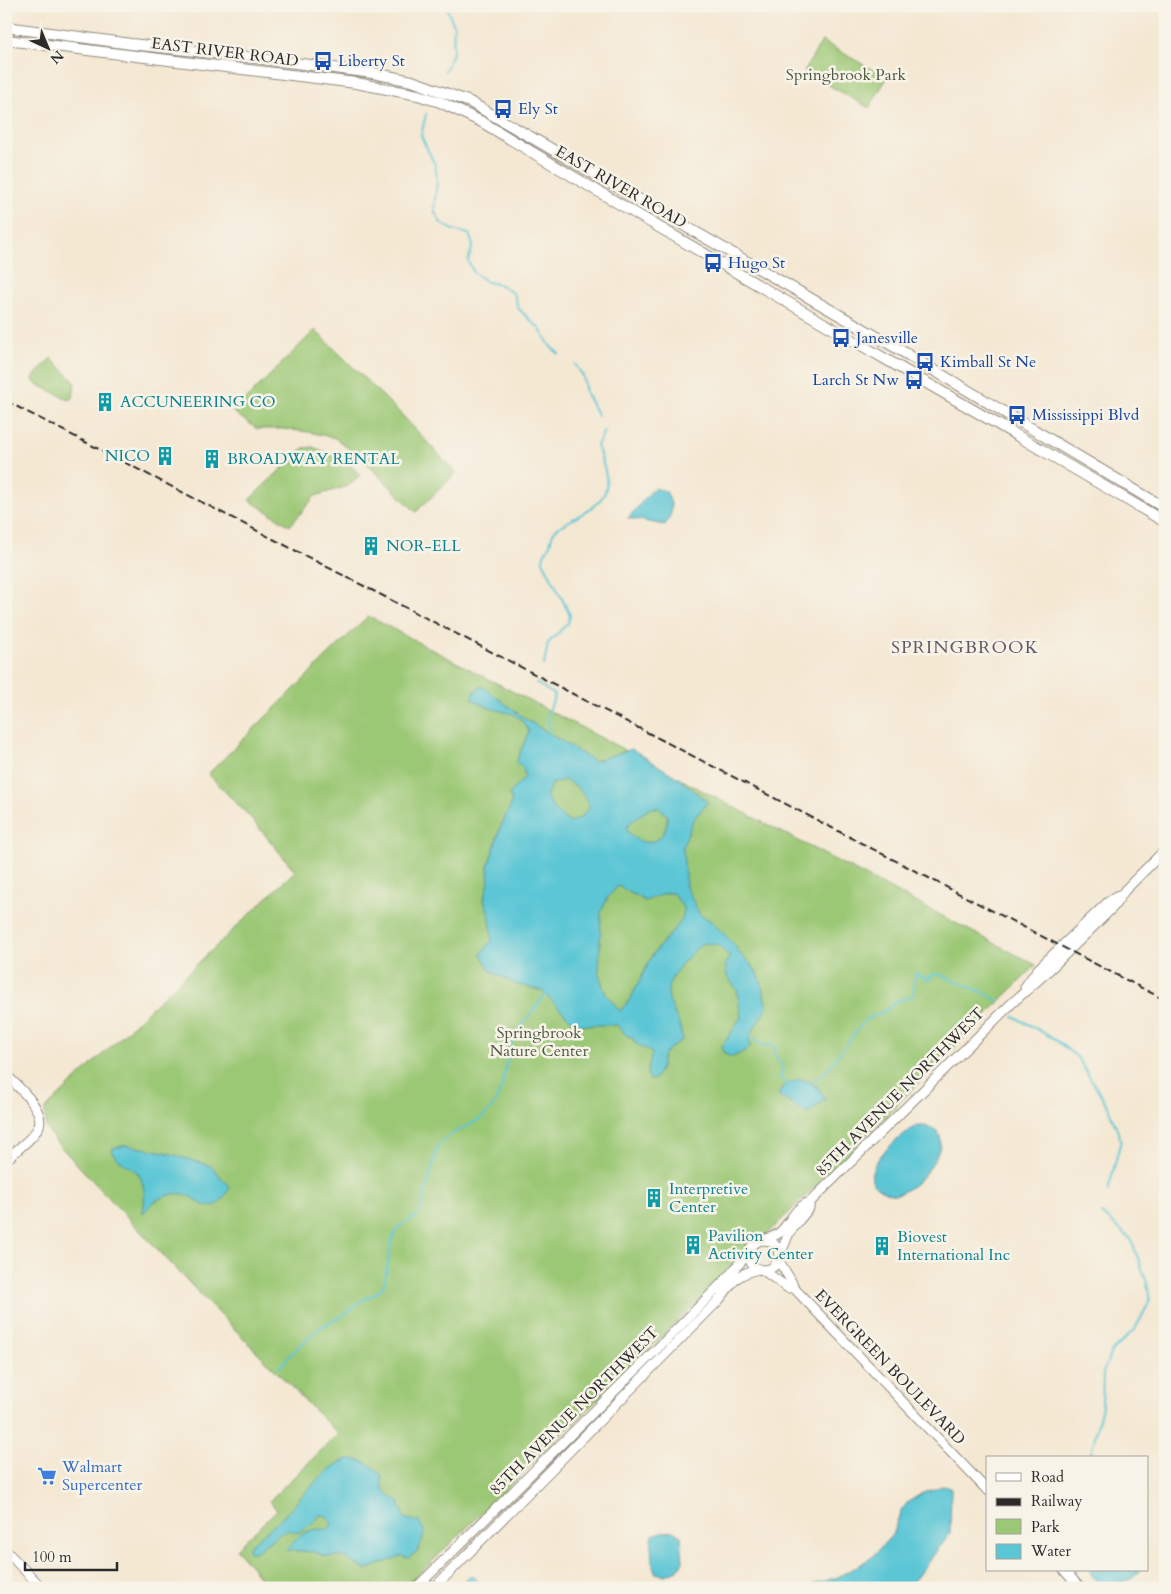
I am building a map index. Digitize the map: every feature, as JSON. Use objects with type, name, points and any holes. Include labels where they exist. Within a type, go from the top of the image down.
[{"type":"main road","name":"EAST RIVER ROAD","points":[[6,27],[373,73],[412,81],[470,102],[900,350],[1165,508]]},
{"type":"main road","name":"EAST RIVER ROAD","points":[[6,40],[356,83],[418,95],[440,102],[482,122],[735,272],[953,397],[1165,522]]},
{"type":"street","name":"85TH AVENUE NORTHWEST","points":[[764,1240],[778,1234],[804,1203],[810,1202],[1011,1004],[1038,969],[1108,902],[1125,890],[1165,850]]},
{"type":"street","points":[[6,1075],[32,1102],[40,1119],[39,1126],[34,1134],[6,1160]]},
{"type":"street","name":"85TH AVENUE NORTHWEST","points":[[779,1258],[789,1233],[809,1208],[810,1202]]},
{"type":"street","points":[[764,1240],[769,1240],[776,1245],[779,1258],[775,1266],[761,1269],[751,1262],[750,1252],[756,1242],[764,1240]]},
{"type":"street","name":"85TH AVENUE NORTHWEST","points":[[416,1588],[507,1500],[732,1273],[750,1252]]},
{"type":"street","name":"EVERGREEN BOULEVARD","points":[[779,1258],[783,1271],[792,1282],[793,1287],[986,1489]]},
{"type":"street","name":"85TH AVENUE NORTHWEST","points":[[434,1588],[718,1301],[737,1277],[761,1269]]},
{"type":"street","name":"EVERGREEN BOULEVARD","points":[[761,1269],[788,1288],[793,1287]]},
{"type":"street","points":[[620,1399],[618,1395],[620,1390],[635,1374],[637,1368]]},
{"type":"street","points":[[563,1457],[560,1452],[572,1438],[573,1432]]},
{"type":"street","points":[[6,1551],[42,1588]]},
{"type":"street","points":[[1066,1572],[1080,1588]]},
{"type":"green space","name":"Springbrook Park","points":[[822,41],[887,78],[869,108],[804,71]]},
{"type":"green space","points":[[315,330],[402,415],[456,473],[416,512],[362,459],[335,438],[283,429],[257,429],[233,412]]},
{"type":"green space","points":[[51,358],[75,382],[73,398],[70,400],[36,384],[33,380],[34,376]]},
{"type":"green space","points":[[313,447],[345,460],[360,475],[348,486],[315,496],[290,526],[249,500],[303,448]]},
{"type":"green space","name":"Springbrook Nature Center","points":[[368,616],[1036,965],[816,1186],[405,1588],[267,1588],[236,1549],[277,1510],[269,1501],[338,1434],[198,1292],[56,1142],[46,1128],[45,1109],[295,871],[250,817],[208,774]]},
{"type":"water","points":[[654,488],[666,491],[670,501],[672,508],[665,525],[628,518]]},
{"type":"water","points":[[482,686],[524,718],[594,761],[632,749],[681,780],[708,802],[693,820],[683,846],[686,887],[700,915],[710,920],[735,945],[739,953],[751,964],[760,978],[767,1007],[749,1037],[750,1048],[733,1057],[725,1054],[721,1048],[741,1017],[737,990],[727,976],[725,964],[730,957],[718,945],[703,943],[682,964],[673,977],[668,994],[680,1026],[682,1040],[663,1056],[661,1068],[655,1079],[650,1080],[647,1073],[652,1053],[635,1043],[632,1037],[627,1036],[617,1025],[576,1025],[542,991],[515,984],[491,971],[481,954],[492,940],[490,919],[484,899],[489,882],[488,867],[500,828],[512,802],[509,794],[525,777],[523,768],[516,762],[529,731],[516,716],[488,707],[472,699],[474,692]],"holes":[[[564,780],[580,790],[590,807],[580,818],[569,822],[555,811],[546,796],[552,784]],[[649,808],[659,808],[667,815],[664,832],[653,841],[647,842],[632,836],[626,829],[630,823]],[[618,886],[645,901],[666,893],[673,893],[684,909],[682,920],[653,954],[631,998],[620,1011],[605,993],[599,974],[601,912],[608,897]]]},
{"type":"water","points":[[800,1079],[816,1086],[821,1091],[825,1100],[807,1114],[779,1096],[779,1092],[786,1084]]},
{"type":"water","points":[[917,1126],[929,1127],[937,1131],[940,1137],[938,1153],[928,1169],[913,1186],[895,1195],[881,1190],[874,1184],[872,1176],[873,1168],[878,1159],[894,1142]]},
{"type":"water","points":[[126,1145],[165,1152],[211,1166],[230,1187],[220,1202],[213,1206],[204,1205],[186,1195],[176,1194],[156,1201],[142,1214],[144,1194],[141,1179],[136,1172],[119,1160],[112,1152],[113,1148]]},
{"type":"water","points":[[347,1459],[362,1461],[375,1468],[382,1476],[382,1485],[386,1492],[399,1502],[404,1518],[419,1522],[425,1532],[418,1551],[408,1558],[401,1556],[366,1570],[343,1557],[324,1556],[315,1552],[286,1550],[297,1538],[308,1531],[329,1529],[332,1523],[327,1516],[320,1515],[298,1533],[289,1530],[279,1534],[255,1552],[249,1552],[248,1548],[251,1544],[283,1517],[307,1490],[330,1469]]},
{"type":"water","points":[[945,1485],[951,1489],[950,1534],[906,1588],[811,1588],[812,1585],[838,1577],[871,1558],[892,1535],[901,1511],[908,1502],[921,1494]]},
{"type":"water","points":[[673,1531],[681,1536],[683,1561],[678,1570],[665,1575],[655,1573],[651,1554],[653,1535]]},
{"type":"water","points":[[1090,1572],[1139,1572],[1129,1580],[1114,1585],[1100,1582]]},
{"type":"water","points":[[472,1575],[485,1588],[457,1588]]},
{"type":"waterway","points":[[445,71],[453,53],[454,26],[446,6]]},
{"type":"waterway","points":[[426,114],[421,136],[435,165],[437,180],[434,210],[440,222],[453,230],[469,234],[473,245],[468,261],[474,273],[487,282],[501,285],[514,294],[518,308],[539,328],[551,347],[559,354]]},
{"type":"waterway","points":[[575,364],[583,376],[586,393],[598,416]]},
{"type":"waterway","points":[[544,665],[548,643],[568,623],[570,615],[543,561],[544,556],[553,533],[596,504],[606,490],[605,472],[597,446],[604,431]]},
{"type":"waterway","points":[[536,683],[555,695],[547,716],[550,734]]},
{"type":"waterway","points":[[812,1082],[823,1075],[866,1019],[886,1011],[895,1002],[913,996],[915,973],[928,980],[933,974],[941,975],[987,994],[998,1001]]},
{"type":"waterway","points":[[279,1368],[290,1355],[321,1327],[344,1315],[364,1299],[377,1293],[384,1285],[392,1239],[398,1227],[420,1212],[438,1146],[451,1135],[481,1118],[493,1106],[500,1092],[512,1042],[547,993]]},
{"type":"waterway","points":[[1013,1016],[1053,1038],[1077,1057],[1108,1107],[1121,1140],[1108,1191]]},
{"type":"waterway","points":[[749,1037],[764,1046],[772,1044],[775,1046],[775,1055],[783,1066],[780,1078],[787,1084]]},
{"type":"waterway","points":[[1090,1456],[1102,1406],[1103,1373],[1111,1352],[1135,1329],[1150,1301],[1147,1283],[1131,1239],[1102,1214]]},
{"type":"railway","points":[[6,401],[1165,1000]]},
{"type":"place","name":"Liberty St","points":[[323,61]]},
{"type":"place","name":"Ely St","points":[[503,109]]},
{"type":"place","name":"Hugo St","points":[[713,263]]},
{"type":"place","name":"Janesville","points":[[841,338]]},
{"type":"place","name":"Kimball St Ne","points":[[925,362]]},
{"type":"place","name":"Larch St Nw","points":[[914,380]]},
{"type":"place","name":"ACCUNEERING CO","points":[[105,402]]},
{"type":"place","name":"Mississippi Blvd","points":[[1017,415]]},
{"type":"place","name":"NICO","points":[[165,456]]},
{"type":"place","name":"BROADWAY RENTAL","points":[[212,459]]},
{"type":"place","name":"NOR-ELL","points":[[371,546]]},
{"type":"place","name":"Interpretive Center","points":[[654,1198]]},
{"type":"place","name":"Pavilion Activity Center","points":[[693,1245]]},
{"type":"place","name":"Biovest International Inc","points":[[882,1246]]},
{"type":"place","name":"Walmart Supercenter","points":[[47,1476]]},
{"type":"district","name":"SPRINGBROOK","points":[[965,647]]}]
